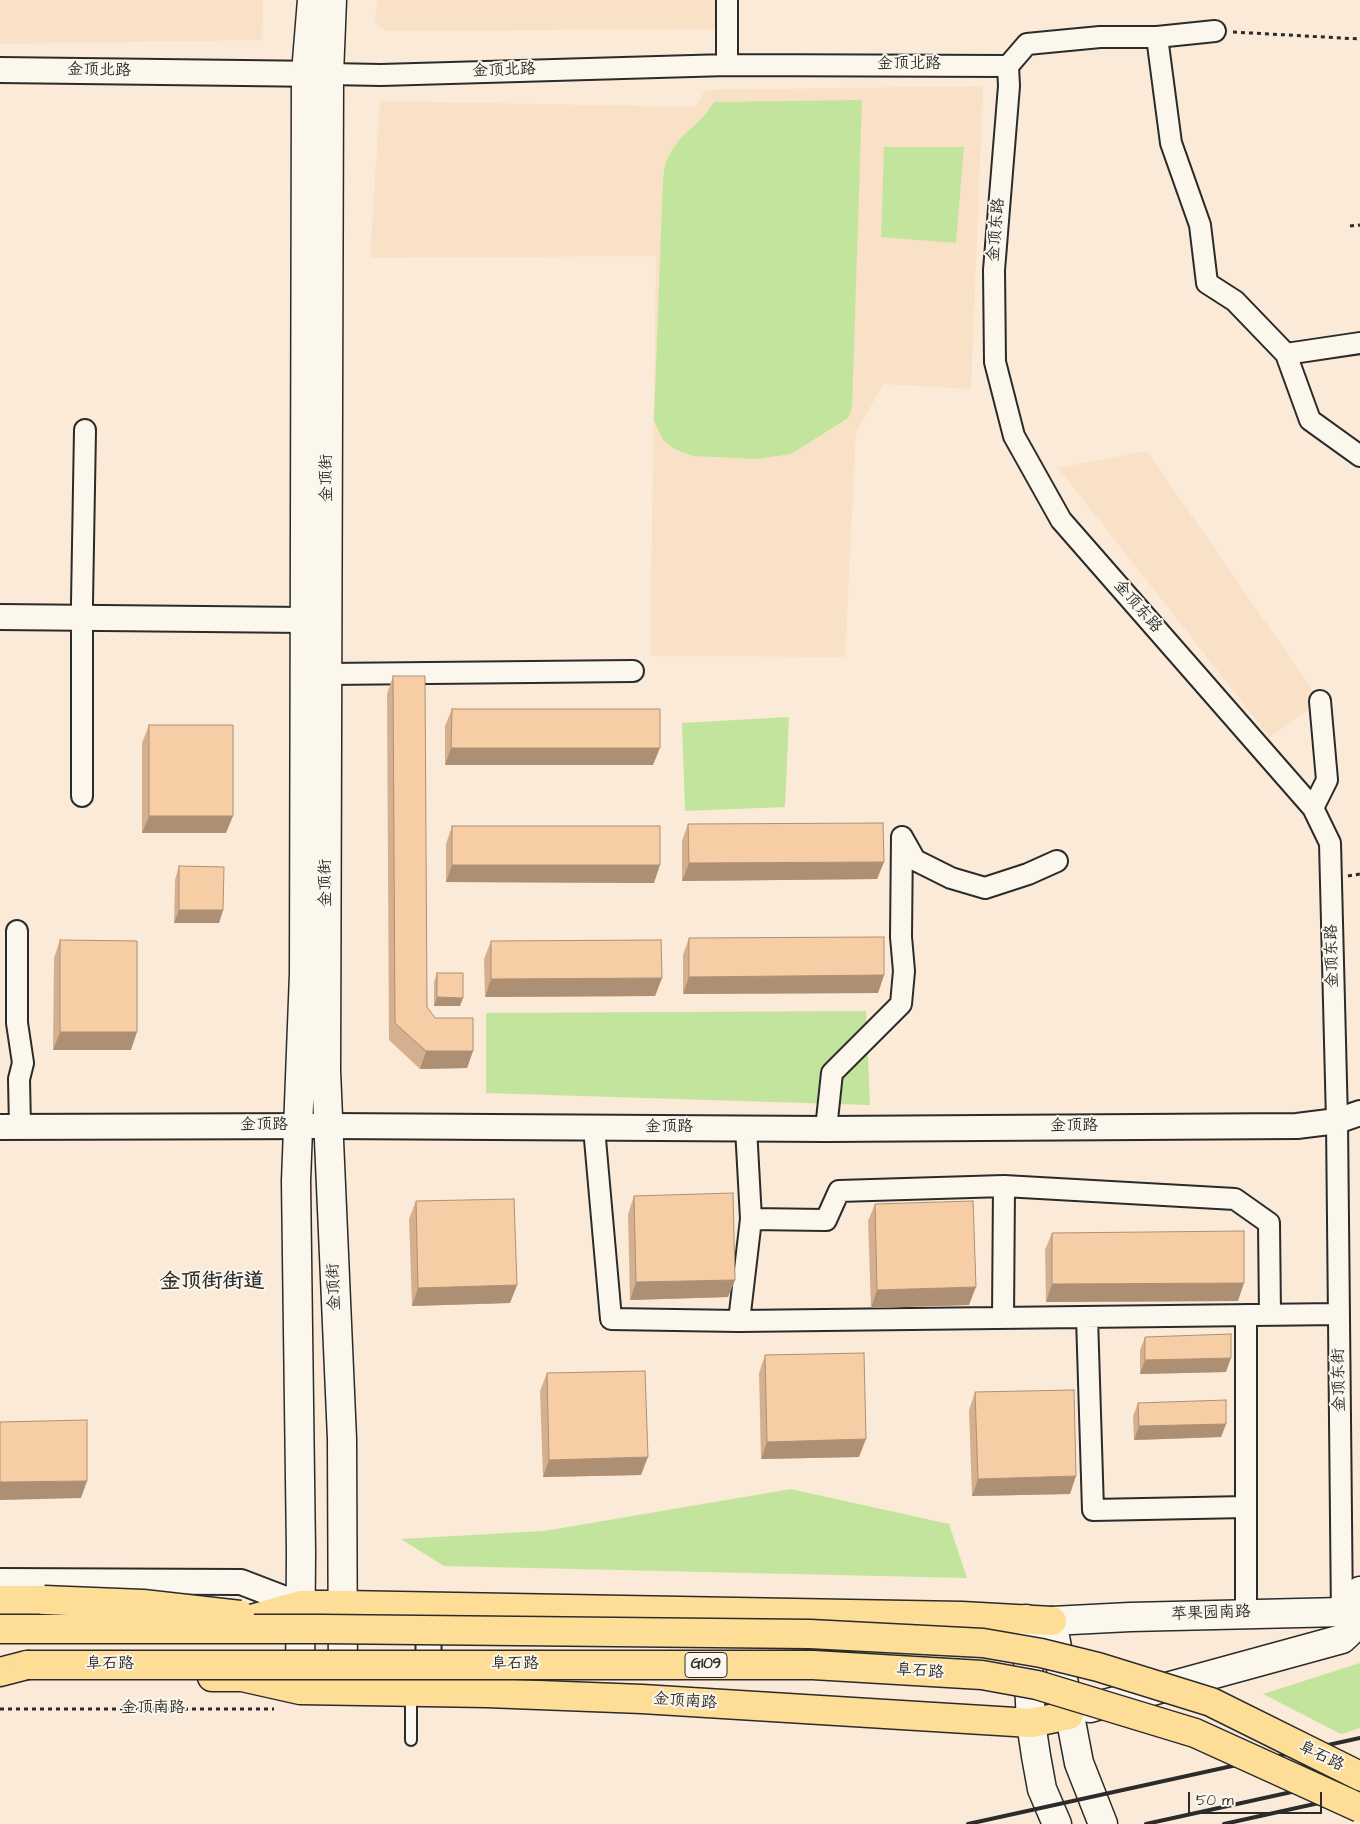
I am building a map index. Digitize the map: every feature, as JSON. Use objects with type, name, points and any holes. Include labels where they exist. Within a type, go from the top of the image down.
[{"type":"main road","points":[[312,0],[317,73]]},
{"type":"main road","points":[[317,73],[332,0]]},
{"type":"main road","name":"金顶街","points":[[300,1690],[301,1606],[296,1181],[304,974],[306,620],[317,73]]},
{"type":"main road","name":"金顶街","points":[[317,73],[328,674],[326,1071],[342,1439],[343,1691]]},
{"type":"main road","points":[[4,1589],[227,1612],[322,1629]]},
{"type":"main road","points":[[1069,1715],[1348,1625],[1360,1592]]},
{"type":"main road","points":[[0,1623],[241,1622],[301,1606],[343,1605],[962,1616],[1039,1620]]},
{"type":"main road","name":"苹果园南路","points":[[1039,1620],[1246,1613],[1348,1625]]},
{"type":"main road","points":[[1039,1620],[1069,1715],[1082,1775],[1103,1824]]},
{"type":"main road","points":[[1039,1620],[1031,1723],[1042,1789],[1057,1824]]},
{"type":"main road","name":"阜石路","points":[[0,1629],[322,1629],[810,1634],[982,1643],[1041,1653],[1098,1667],[1211,1702],[1360,1776]]},
{"type":"main road","name":"阜石路","points":[[0,1665],[813,1665],[982,1676],[1037,1685],[1195,1733],[1360,1808]]},
{"type":"main road","points":[[0,1672],[27,1665]]},
{"type":"main road","name":"金顶南路","points":[[0,1676],[242,1677],[300,1690],[642,1699],[1031,1723],[1069,1715]]},
{"type":"street","points":[[727,0],[727,65]]},
{"type":"street","points":[[1008,66],[1027,44],[1100,37],[1157,37],[1215,31]]},
{"type":"street","points":[[1157,37],[1171,143],[1200,225],[1207,283],[1235,301],[1286,354],[1310,420],[1360,456]]},
{"type":"street","name":"金顶北路","points":[[0,70],[381,74],[727,65],[1008,66]]},
{"type":"street","name":"金顶东路","points":[[1008,66],[1009,86],[994,270],[995,362],[1014,436],[1061,520],[1312,808],[1330,843],[1337,1121]]},
{"type":"street","points":[[1286,354],[1360,343]]},
{"type":"street","points":[[82,796],[85,430]]},
{"type":"street","points":[[0,617],[306,620]]},
{"type":"street","points":[[328,674],[633,671]]},
{"type":"street","points":[[1312,808],[1327,780],[1320,701]]},
{"type":"street","points":[[826,1129],[832,1073],[901,1004],[904,971],[901,937],[902,837],[915,860],[950,878],[985,888],[1028,874],[1057,861]]},
{"type":"street","points":[[10,1127],[23,1063],[17,1023],[17,931]]},
{"type":"street","name":"金顶路","points":[[10,1127],[329,1126],[826,1129],[1297,1126],[1337,1121],[1360,1113]]},
{"type":"street","name":"金顶东街","points":[[1337,1121],[1339,1314],[1348,1625]]},
{"type":"street","points":[[594,1128],[610,1319],[739,1321],[1339,1314]]},
{"type":"street","points":[[739,1321],[751,1219],[746,1128]]},
{"type":"street","points":[[751,1219],[826,1220],[840,1190],[1004,1186],[1235,1199],[1269,1224],[1270,1315]]},
{"type":"street","points":[[1003,1318],[1004,1186]]},
{"type":"street","points":[[1246,1315],[1246,1613]]},
{"type":"street","points":[[1087,1317],[1093,1510],[1246,1508]]},
{"type":"street","points":[[4,1589],[240,1582],[301,1606]]},
{"type":"street","points":[[420,1692],[429,1606]]},
{"type":"lane","points":[[411,1740],[420,1692]]},
{"type":"path","points":[[1215,31],[1360,39]]},
{"type":"path","points":[[1350,226],[1360,225]]},
{"type":"path","name":"金顶南路","points":[[0,1709],[279,1708],[300,1690]]},
{"type":"shaded area","points":[[0,0],[263,0],[262,40],[0,44]]},
{"type":"shaded area","points":[[377,0],[722,0],[723,29],[386,31],[375,23]]},
{"type":"shaded area","points":[[983,86],[971,389],[883,384],[856,433],[845,657],[650,656],[656,256],[370,258],[380,101],[696,107],[705,90]]},
{"type":"shaded area","points":[[1147,451],[1320,701],[1270,737],[1058,468]]},
{"type":"green space","points":[[862,100],[852,408],[848,418],[791,454],[757,459],[693,456],[674,449],[663,440],[654,420],[663,178],[665,165],[670,153],[680,139],[705,115],[714,102]]},
{"type":"green space","points":[[884,147],[964,147],[956,243],[881,237]]},
{"type":"green space","points":[[789,717],[785,807],[685,811],[682,723]]},
{"type":"green space","points":[[866,1011],[870,1105],[486,1093],[486,1013]]},
{"type":"green space","points":[[791,1489],[949,1524],[967,1578],[444,1566],[401,1539],[544,1531]]},
{"type":"green space","points":[[1360,1663],[1360,1728],[1341,1734],[1263,1694]]},
{"type":"building","points":[[393,676],[425,676],[427,1007],[435,1018],[473,1018],[473,1051],[426,1051],[395,1023]]},
{"type":"building","points":[[452,709],[660,709],[660,748],[451,748]]},
{"type":"building","points":[[149,725],[233,725],[233,816],[149,816]]},
{"type":"building","points":[[883,823],[884,862],[689,863],[688,824]]},
{"type":"building","points":[[452,826],[660,826],[660,865],[452,865]]},
{"type":"building","points":[[179,866],[224,867],[223,910],[179,910]]},
{"type":"building","points":[[884,937],[884,975],[689,977],[689,938]]},
{"type":"building","points":[[60,940],[137,941],[137,1032],[60,1032]]},
{"type":"building","points":[[661,940],[662,978],[491,979],[491,941]]},
{"type":"building","points":[[437,973],[463,973],[463,998],[437,997]]},
{"type":"building","points":[[733,1193],[735,1280],[636,1282],[634,1196]]},
{"type":"building","points":[[514,1199],[517,1285],[418,1288],[416,1201]]},
{"type":"building","points":[[973,1201],[976,1287],[877,1290],[875,1204]]},
{"type":"building","points":[[1244,1231],[1244,1283],[1052,1284],[1052,1233]]},
{"type":"building","points":[[1231,1334],[1231,1358],[1145,1360],[1145,1337]]},
{"type":"building","points":[[864,1353],[866,1439],[767,1442],[765,1355]]},
{"type":"building","points":[[645,1371],[648,1457],[549,1460],[547,1373]]},
{"type":"building","points":[[1074,1390],[1076,1476],[978,1479],[975,1392]]},
{"type":"building","points":[[1226,1400],[1226,1424],[1139,1426],[1138,1403]]},
{"type":"building","points":[[87,1420],[87,1481],[0,1482],[0,1422]]},
{"type":"railway","points":[[968,1824],[1360,1738]]},
{"type":"railway","points":[[1146,1824],[1360,1777]]},
{"type":"railway","points":[[1224,1824],[1360,1794]]},
{"type":"district","name":"金顶街街道","points":[[212,1283]]}]
